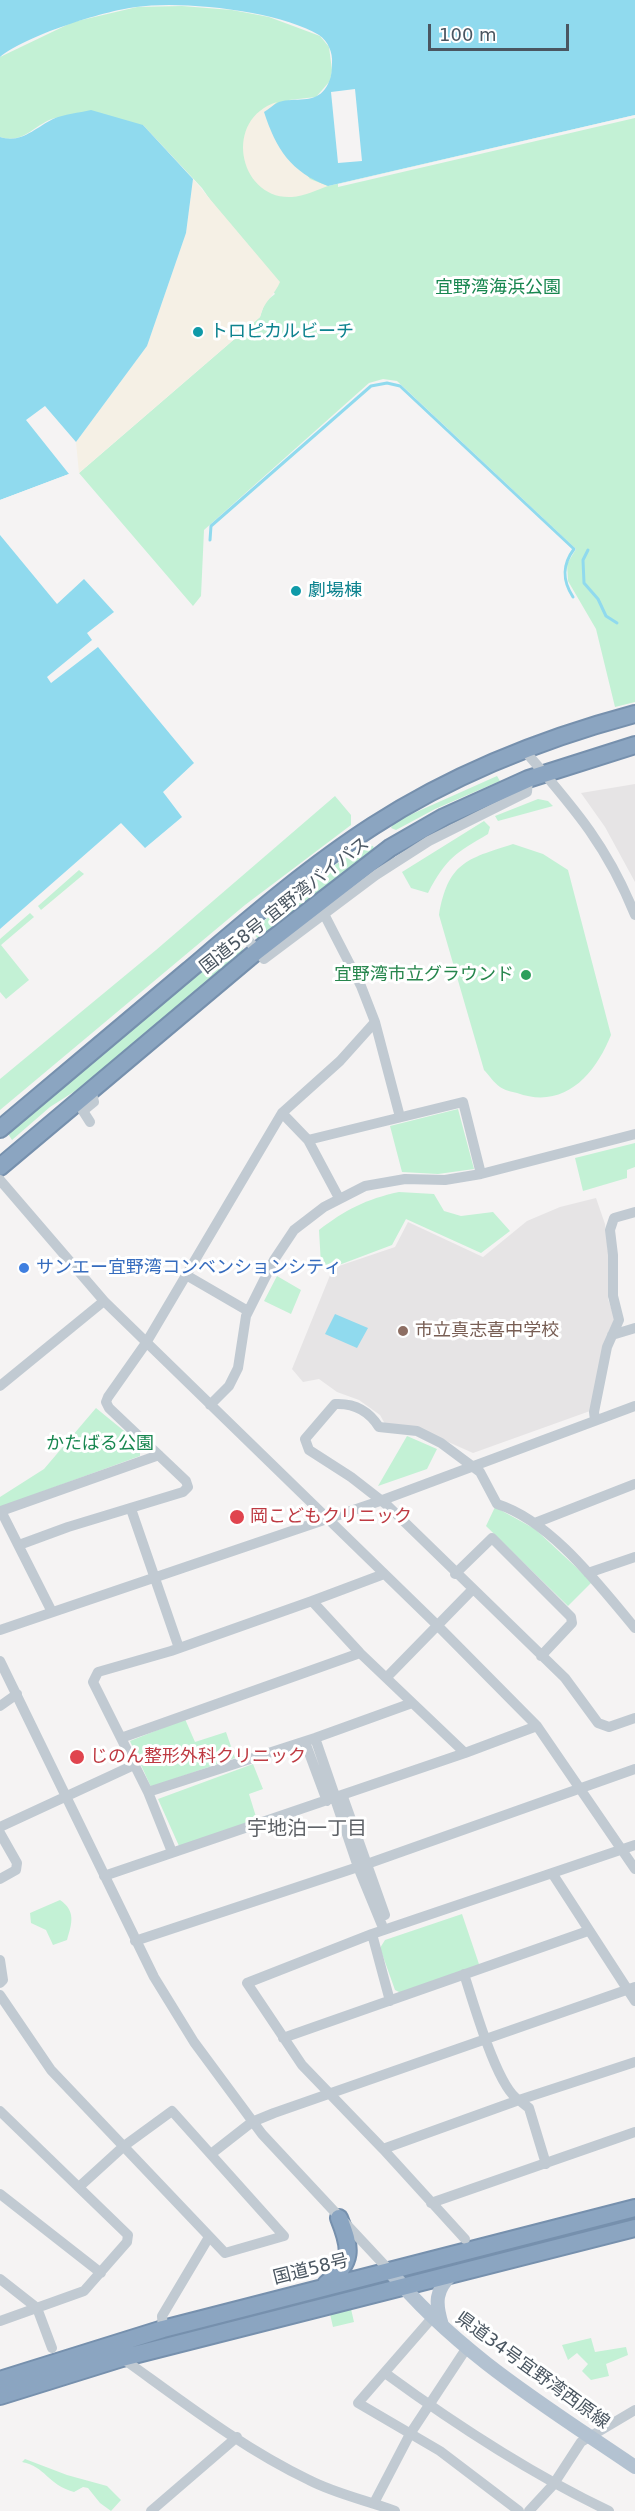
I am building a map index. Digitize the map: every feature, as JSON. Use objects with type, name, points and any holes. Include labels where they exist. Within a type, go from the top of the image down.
[{"type":"highway","name":"国道58号 宜野湾バイパス","points":[[0,1129],[238,928],[372,826],[432,793],[525,751],[635,714]]},
{"type":"highway","name":"国道58号 宜野湾バイパス","points":[[0,1167],[257,951],[390,848],[444,817],[528,779],[635,745]]},
{"type":"highway","name":"国道58号","points":[[0,2380],[163,2329],[323,2286],[635,2208]]},
{"type":"highway","points":[[323,2286],[339,2274],[348,2257],[347,2240],[339,2217]]},
{"type":"highway","points":[[0,2396],[122,2358],[635,2228]]},
{"type":"main road","name":"県道34号宜野湾西原線","points":[[389,2270],[432,2318],[466,2349],[635,2467]]},
{"type":"main road","points":[[444,2329],[437,2296],[443,2282],[452,2274]]},
{"type":"street","points":[[525,751],[588,825],[608,855],[635,915]]},
{"type":"street","points":[[611,751],[635,754]]},
{"type":"street","points":[[238,928],[264,958],[376,875],[429,841],[527,792],[528,779]]},
{"type":"street","points":[[324,914],[360,986],[375,1022],[400,1117]]},
{"type":"street","points":[[19,1545],[68,1527],[183,1492],[188,1487],[186,1481],[106,1402],[146,1343],[282,1113],[340,1061],[375,1022]]},
{"type":"street","points":[[90,1122],[83,1111],[94,1102],[91,1090]]},
{"type":"street","points":[[308,1140],[463,1102],[481,1174]]},
{"type":"street","points":[[282,1113],[308,1140],[339,1198]]},
{"type":"street","points":[[210,1405],[229,1386],[238,1368],[248,1311],[274,1260],[294,1230],[339,1198],[365,1186],[389,1180],[445,1180],[481,1174],[635,1134]]},
{"type":"street","points":[[0,1180],[104,1300],[146,1343],[437,1625],[537,1726],[635,1869]]},
{"type":"street","points":[[595,1420],[594,1412],[605,1358],[619,1320],[613,1296],[613,1255],[610,1230],[614,1218],[635,1212]]},
{"type":"street","points":[[186,1275],[248,1311]]},
{"type":"street","points":[[0,1386],[104,1300]]},
{"type":"street","points":[[612,1335],[635,1328]]},
{"type":"street","points":[[635,1627],[588,1573],[535,1523],[513,1509],[497,1504],[474,1467],[441,1443],[417,1431],[379,1427],[372,1417],[350,1403],[335,1404],[304,1439],[309,1450],[351,1477],[387,1505],[455,1574],[565,1677],[598,1723],[609,1727],[635,1718]]},
{"type":"street","points":[[0,1630],[326,1517],[380,1501],[635,1406]]},
{"type":"street","points":[[52,1611],[1,1511],[159,1455]]},
{"type":"street","points":[[535,1523],[635,1485]]},
{"type":"street","points":[[130,1509],[179,1648]]},
{"type":"street","points":[[455,1574],[492,1538],[571,1617],[572,1623],[541,1656]]},
{"type":"street","points":[[588,1573],[635,1557]]},
{"type":"street","points":[[172,1852],[148,1792],[93,1682],[98,1672],[179,1648],[384,1574]]},
{"type":"street","points":[[387,1677],[472,1590]]},
{"type":"street","points":[[312,1601],[360,1653],[465,1753]]},
{"type":"street","points":[[121,1738],[360,1653]]},
{"type":"street","points":[[0,1661],[135,1941],[194,2042],[252,2122],[389,2270]]},
{"type":"street","points":[[0,1706],[17,1694]]},
{"type":"street","points":[[148,1792],[310,1740],[412,1703]]},
{"type":"street","points":[[104,1876],[335,1799],[537,1726]]},
{"type":"street","points":[[310,1740],[387,1929]]},
{"type":"street","points":[[0,1827],[134,1765]]},
{"type":"street","points":[[135,1941],[363,1866],[635,1769]]},
{"type":"street","points":[[0,1833],[17,1863],[16,1870],[0,1879]]},
{"type":"street","points":[[465,2239],[327,2093],[283,2038],[247,1983],[372,1934],[635,1845]]},
{"type":"street","points":[[552,1873],[588,1931],[631,1988],[635,2001]]},
{"type":"street","points":[[283,2038],[588,1931]]},
{"type":"street","points":[[372,1934],[390,2001]]},
{"type":"street","points":[[0,1960],[3,1980],[0,1983]]},
{"type":"street","points":[[464,1974],[486,2041],[509,2095],[529,2108],[546,2164]]},
{"type":"street","points":[[211,2154],[252,2122],[327,2093],[486,2041],[631,1988]]},
{"type":"street","points":[[0,1995],[51,2070],[124,2146],[209,2237],[225,2253],[284,2236],[172,2110],[124,2146],[79,2187]]},
{"type":"street","points":[[382,2150],[519,2100],[635,2062]]},
{"type":"street","points":[[0,2111],[128,2235],[127,2242],[84,2291],[0,2321]]},
{"type":"street","points":[[431,2203],[635,2132]]},
{"type":"street","points":[[0,2194],[101,2273]]},
{"type":"street","points":[[163,2329],[162,2316],[199,2250],[209,2237]]},
{"type":"street","points":[[0,2278],[37,2308],[52,2348]]},
{"type":"street","points":[[432,2318],[358,2403],[468,2471],[519,2511]]},
{"type":"street","points":[[375,2503],[410,2434],[466,2349]]},
{"type":"street","points":[[122,2358],[237,2438],[306,2479],[333,2491],[395,2511]]},
{"type":"street","points":[[385,2373],[429,2405],[554,2484],[609,2511]]},
{"type":"street","points":[[529,2511],[554,2484],[581,2442],[635,2410]]},
{"type":"street","points":[[152,2511],[237,2438]]},
{"type":"shaded area","points":[[635,784],[635,882],[605,827],[581,793]]},
{"type":"shaded area","points":[[596,1198],[605,1224],[609,1261],[608,1299],[615,1319],[590,1411],[473,1453],[419,1429],[385,1424],[380,1415],[359,1400],[337,1392],[319,1379],[303,1382],[292,1369],[333,1268],[395,1247],[408,1222],[483,1257],[527,1221],[560,1207]]},
{"type":"green space","name":"宜野湾海浜公園","points":[[182,6],[232,10],[269,17],[320,36],[329,47],[332,70],[330,81],[316,97],[289,100],[328,186],[635,115],[635,702],[615,707],[596,629],[568,581],[567,564],[576,549],[397,381],[383,379],[369,383],[204,530],[201,596],[193,606],[79,473],[260,317],[265,302],[275,294],[202,188],[143,125],[62,117],[48,121],[16,138],[0,137],[0,57],[73,22],[137,7]]},
{"type":"green space","points":[[497,776],[500,781],[435,809],[396,830],[391,828],[394,822]]},
{"type":"green space","points":[[335,796],[351,815],[351,825],[245,905],[0,1110],[0,1079],[156,950]]},
{"type":"green space","points":[[538,799],[548,801],[553,806],[498,821],[495,816]]},
{"type":"green space","points":[[484,821],[490,827],[488,834],[468,846],[446,864],[428,893],[411,888],[402,872]]},
{"type":"green space","name":"宜野湾市立グラウンド","points":[[513,844],[543,854],[568,870],[611,1035],[587,1075],[563,1093],[549,1097],[534,1097],[504,1089],[484,1070],[439,915],[448,884],[462,866],[471,859]]},
{"type":"green space","points":[[365,845],[373,846],[375,851],[260,941],[253,933],[255,928],[326,871]]},
{"type":"green space","points":[[79,870],[84,874],[41,910],[38,906]]},
{"type":"green space","points":[[30,913],[34,917],[1,945],[29,980],[6,999],[0,992],[0,939]]},
{"type":"green space","points":[[232,942],[241,943],[243,948],[241,954],[86,1084],[50,1107],[12,1140],[7,1132]]},
{"type":"green space","points":[[458,1109],[474,1169],[438,1174],[402,1172],[390,1126]]},
{"type":"green space","points":[[635,1143],[635,1167],[627,1170],[627,1178],[583,1191],[575,1158]]},
{"type":"green space","points":[[399,1192],[434,1194],[444,1211],[461,1216],[493,1212],[510,1231],[481,1253],[406,1219],[392,1245],[331,1268],[321,1265],[319,1230],[356,1206]]},
{"type":"green space","points":[[277,1276],[301,1290],[291,1314],[264,1301]]},
{"type":"green space","name":"かたばる公園","points":[[96,1408],[140,1444],[140,1456],[0,1507],[0,1497],[44,1469]]},
{"type":"green space","points":[[407,1436],[437,1449],[427,1469],[378,1486]]},
{"type":"green space","points":[[495,1507],[535,1529],[592,1582],[568,1606],[486,1526]]},
{"type":"green space","points":[[185,1719],[195,1742],[226,1732],[235,1758],[151,1787],[130,1741]]},
{"type":"green space","points":[[253,1764],[263,1789],[249,1794],[257,1820],[179,1846],[158,1799]]},
{"type":"green space","points":[[60,1900],[69,1908],[71,1923],[67,1940],[53,1945],[46,1930],[31,1923],[30,1913]]},
{"type":"green space","points":[[462,1914],[480,1967],[401,1993],[395,1990],[380,1948],[385,1940]]},
{"type":"green space","points":[[351,2309],[354,2322],[333,2327],[330,2314]]},
{"type":"green space","points":[[591,2338],[595,2352],[626,2347],[628,2355],[606,2364],[609,2376],[591,2380],[582,2371],[588,2364],[577,2353],[568,2360],[562,2345]]},
{"type":"green space","points":[[25,2459],[67,2475],[107,2486],[121,2500],[111,2511],[100,2503],[88,2488],[83,2487],[74,2492],[65,2489],[36,2467],[22,2462]]},
{"type":"sand","points":[[277,102],[265,113],[310,179],[328,186],[292,197],[274,194],[260,186],[249,173],[244,157],[244,140],[249,124],[260,111]]},
{"type":"sand","name":"トロピカルビーチ","points":[[193,179],[280,282],[260,317],[79,473],[76,442],[147,346],[186,233]]},
{"type":"water","points":[[0,0],[635,0],[635,115],[328,186],[304,174],[287,158],[274,137],[264,112],[279,102],[315,97],[325,89],[331,76],[332,59],[331,51],[319,35],[280,20],[230,9],[155,5],[122,9],[85,19],[27,41],[0,57]]},
{"type":"water","points":[[91,110],[143,125],[193,179],[186,233],[147,346],[76,442],[45,406],[26,420],[69,474],[0,500],[0,137],[8,139],[21,137],[57,117]]},
{"type":"water","points":[[0,535],[57,604],[84,579],[114,612],[87,633],[92,640],[47,677],[51,683],[98,647],[194,763],[163,792],[182,817],[145,848],[121,823],[0,929]]},
{"type":"water","points":[[335,1314],[368,1328],[357,1348],[325,1334]]},
{"type":"pier","points":[[355,89],[362,161],[338,163],[331,92]]},
{"type":"pier","points":[[635,115],[635,118],[338,187],[338,184]]},
{"type":"pier","points":[[69,474],[70,476],[0,503],[0,500]]},
{"type":"waterway","points":[[210,540],[211,526],[371,386],[387,383],[400,386],[574,549],[567,561],[565,573],[565,579],[573,597]]},
{"type":"waterway","points":[[588,550],[583,560],[584,583],[598,599],[606,616],[617,623]]},
{"type":"place","name":"トロピカルビーチ","points":[[198,332]]},
{"type":"place","name":"劇場棟","points":[[296,591]]},
{"type":"place","name":"宜野湾市立グラウンド","points":[[526,975]]},
{"type":"place","name":"サンエー宜野湾コンベンションシティ","points":[[24,1268]]},
{"type":"place","name":"市立真志喜中学校","points":[[403,1331]]},
{"type":"place","name":"岡こどもクリニック","points":[[237,1517]]},
{"type":"place","name":"じのん整形外科クリニック","points":[[77,1757]]},
{"type":"district","name":"宇地泊一丁目","points":[[307,1830]]}]
